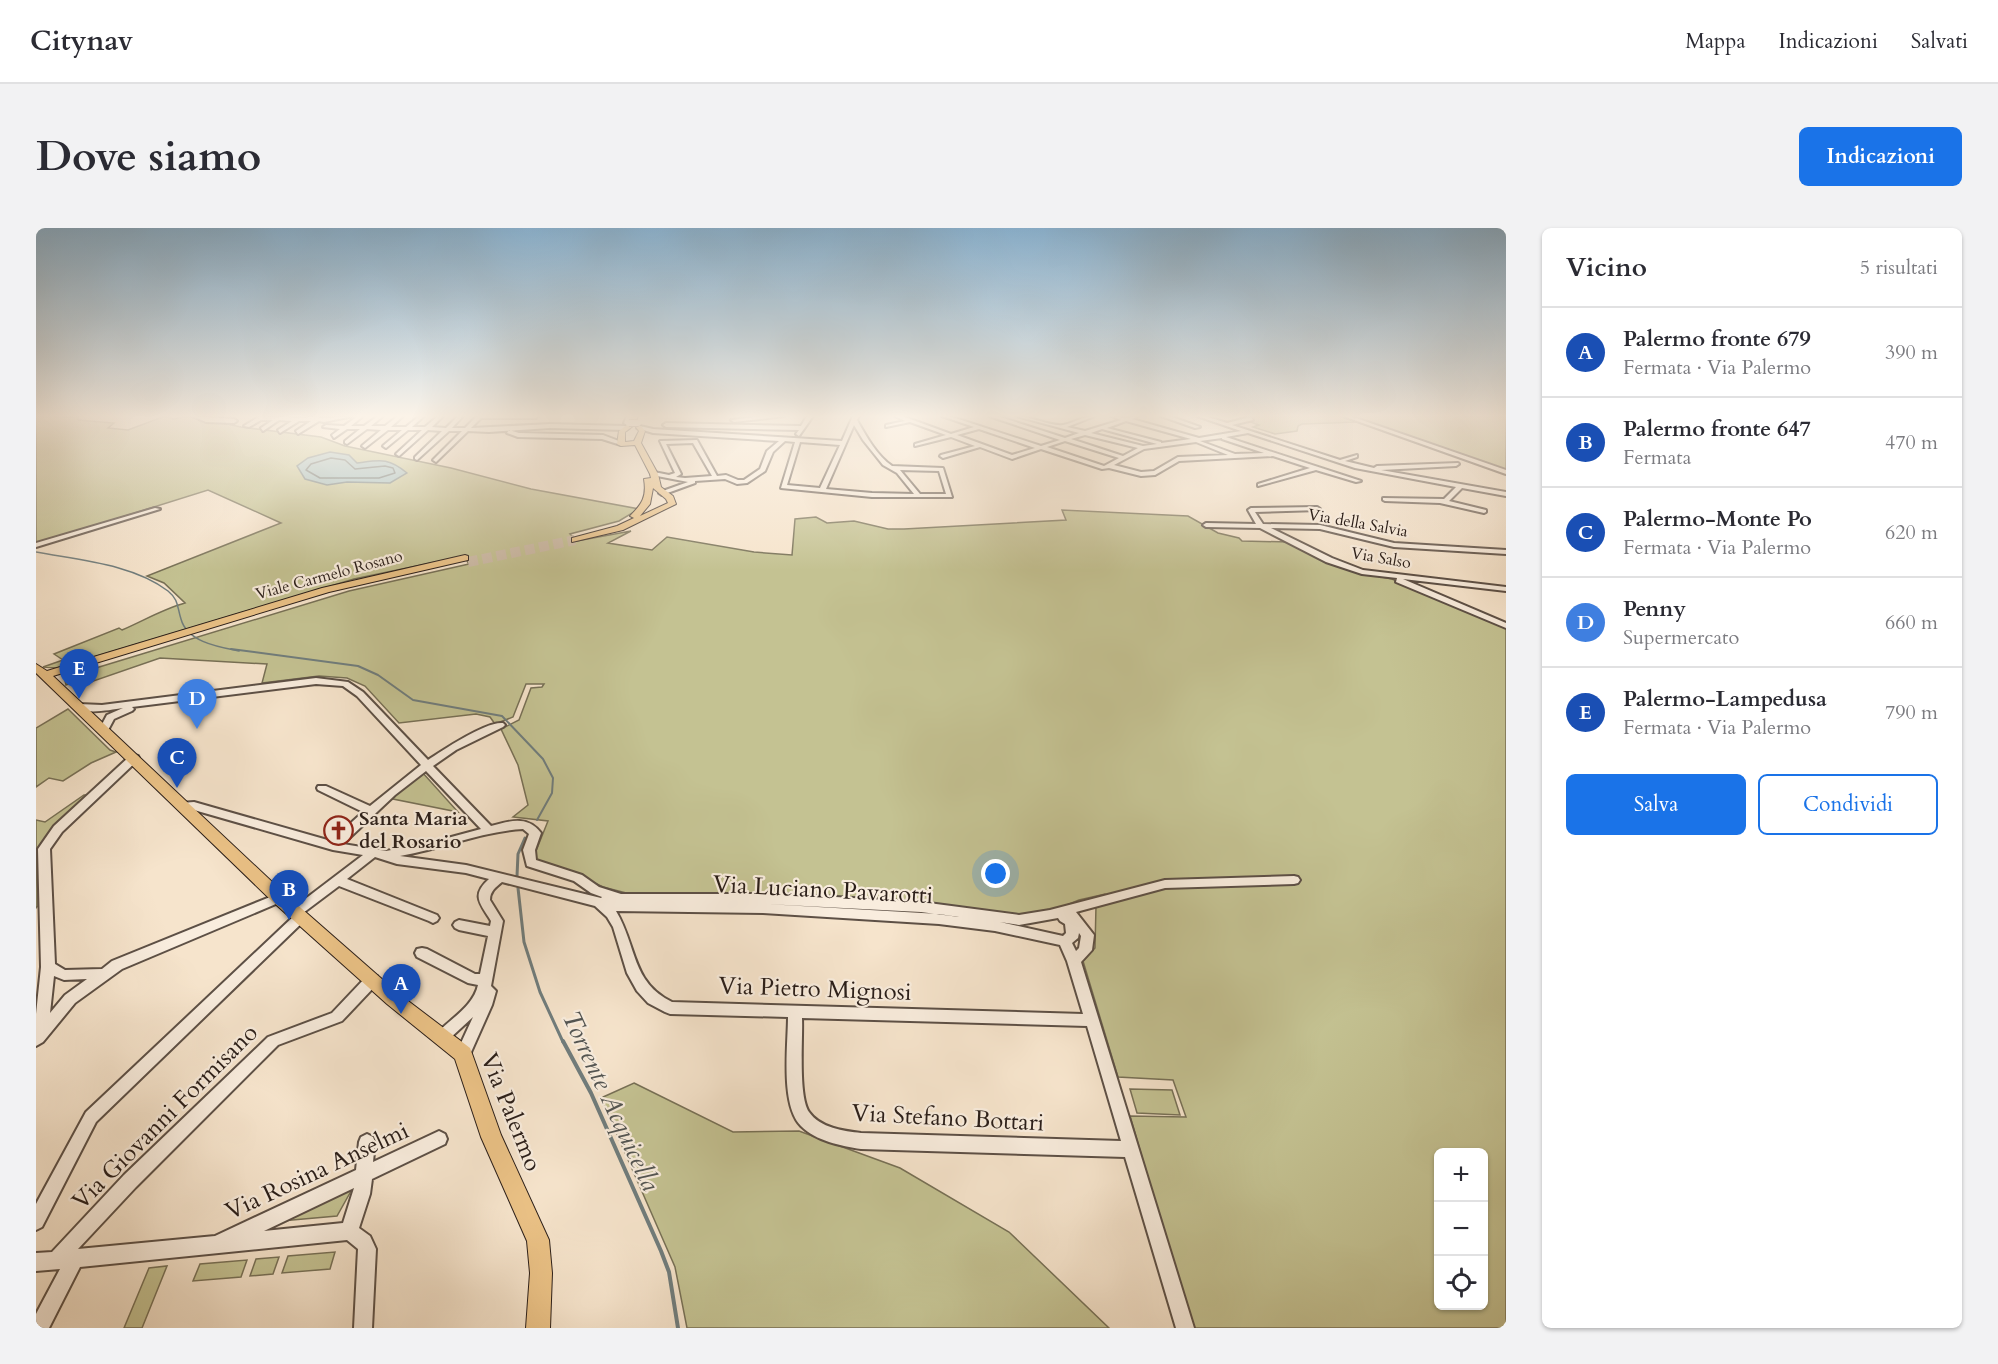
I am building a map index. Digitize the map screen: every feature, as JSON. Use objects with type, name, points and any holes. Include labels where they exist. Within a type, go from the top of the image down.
[{"type":"main road","points":[[642,467],[648,479],[651,495],[638,514],[622,522],[573,538],[620,528],[670,506],[672,499],[657,488],[652,467]]},
{"type":"main road","name":"Viale Carmelo Rosano","points":[[173,639],[350,588],[467,560]]},
{"type":"main road","points":[[43,674],[173,639]]},
{"type":"main road","points":[[43,674],[76,671],[173,639]]},
{"type":"main road","name":"Via Palermo","points":[[43,674],[279,898],[372,981],[463,1054],[491,1137],[538,1240],[541,1273],[538,1328]]},
{"type":"street","points":[[668,477],[678,474],[675,467]]},
{"type":"street","points":[[708,467],[713,477]]},
{"type":"street","points":[[684,480],[726,477],[737,482],[747,481],[764,467]]},
{"type":"street","points":[[789,467],[783,487],[872,495],[950,496],[941,469],[891,468]]},
{"type":"street","points":[[822,490],[832,467]]},
{"type":"street","points":[[1109,467],[1141,474],[1155,473],[1164,467]]},
{"type":"street","points":[[1260,485],[1315,467]]},
{"type":"street","points":[[1317,467],[1358,481]]},
{"type":"street","points":[[1362,468],[1378,467]]},
{"type":"street","points":[[891,468],[899,472],[918,495]]},
{"type":"street","points":[[1362,468],[1506,495]]},
{"type":"street","points":[[654,474],[692,482]]},
{"type":"street","points":[[662,493],[713,477]]},
{"type":"street","points":[[1443,502],[1459,486]]},
{"type":"street","points":[[1494,492],[1506,490]]},
{"type":"street","points":[[1385,499],[1443,502],[1484,511]]},
{"type":"street","points":[[1261,526],[1251,510],[1317,508]]},
{"type":"street","points":[[36,545],[157,510]]},
{"type":"street","name":"Via della Salvia","points":[[1206,525],[1320,527],[1394,545],[1506,552]]},
{"type":"street","name":"Via Salso","points":[[1261,526],[1336,563],[1362,572],[1506,589]]},
{"type":"street","points":[[1390,576],[1506,626]]},
{"type":"street","points":[[91,718],[96,709],[316,681],[345,684],[360,694],[428,763],[487,829]]},
{"type":"street","points":[[91,718],[107,720],[118,712],[177,699]]},
{"type":"street","points":[[91,718],[107,710],[142,703]]},
{"type":"street","points":[[333,846],[407,777],[469,738],[501,725]]},
{"type":"street","points":[[36,1041],[43,1014],[48,967],[44,849],[58,829],[134,758]]},
{"type":"street","points":[[322,788],[371,810]]},
{"type":"street","name":"Via Luciano Pavarotti","points":[[184,806],[194,806],[333,846],[385,855],[397,860],[466,869],[598,903],[772,908],[939,919],[995,926],[1065,941]]},
{"type":"street","points":[[385,855],[429,847],[487,829],[520,824],[530,827],[535,832],[529,850],[531,863],[578,878],[598,903],[630,899],[784,899],[930,908],[1008,919],[1068,911],[1165,884],[1294,880]]},
{"type":"street","points":[[36,1221],[91,1117],[298,915],[372,854]]},
{"type":"street","points":[[443,1036],[481,998],[496,916],[485,904],[484,896],[490,885],[498,879]]},
{"type":"street","points":[[339,881],[433,918]]},
{"type":"street","points":[[586,886],[603,894],[630,899]]},
{"type":"street","points":[[48,967],[64,975],[75,976],[105,971],[279,898]]},
{"type":"street","name":"Via Pietro Mignosi","points":[[598,903],[640,985],[655,1001],[679,1009],[1092,1020]]},
{"type":"street","points":[[1068,911],[1083,927],[1088,938],[1085,950],[1074,961]]},
{"type":"street","points":[[1050,915],[1065,918],[1073,926],[1073,935],[1065,941],[1074,961],[1185,1328]]},
{"type":"street","points":[[459,925],[494,932]]},
{"type":"street","points":[[422,952],[473,979],[486,980]]},
{"type":"street","points":[[36,1041],[70,999],[105,971]]},
{"type":"street","points":[[463,1054],[489,994],[486,980]]},
{"type":"street","name":"Via Giovanni Formisano","points":[[39,1328],[65,1259],[130,1181],[273,1041],[337,1017],[372,981]]},
{"type":"street","name":"Via Stefano Bottari","points":[[795,1011],[799,1106],[804,1118],[823,1130],[861,1141],[1130,1149]]},
{"type":"street","name":"Via Rosina Anselmi","points":[[216,1245],[439,1139]]},
{"type":"street","points":[[363,1328],[367,1249],[364,1242],[349,1231],[362,1194],[367,1142]]},
{"type":"street","name":"Via Rosina Anselmi","points":[[36,1262],[349,1231]]},
{"type":"shaded area","points":[[36,467],[448,467],[531,489],[639,509],[619,521],[570,534],[577,541],[631,531],[608,543],[652,550],[667,537],[754,552],[792,555],[795,519],[816,517],[827,523],[854,521],[888,529],[904,529],[1066,520],[1062,510],[1188,516],[1218,533],[1239,538],[1242,541],[1289,542],[1361,573],[1392,579],[1506,627],[1506,1328],[1192,1328],[1130,1116],[1186,1117],[1173,1080],[1118,1077],[1083,961],[1095,948],[1096,906],[1111,902],[1105,894],[1062,907],[1014,916],[931,903],[864,902],[762,892],[738,896],[634,895],[603,887],[568,870],[538,862],[534,856],[548,821],[513,817],[528,805],[518,765],[501,729],[519,720],[531,688],[542,687],[544,684],[526,684],[513,717],[495,724],[490,717],[476,714],[399,723],[365,686],[347,678],[319,676],[262,683],[267,664],[160,658],[82,685],[76,681],[66,685],[65,680],[73,675],[349,591],[469,564],[464,556],[354,579],[57,668],[43,667],[63,660],[54,654],[119,628],[122,630],[185,603],[164,583],[147,576],[281,523],[208,490],[36,544]]},
{"type":"shaded area","points":[[68,709],[110,750],[116,752],[91,763],[63,781],[49,778],[36,787],[36,728]]},
{"type":"shaded area","points":[[422,772],[458,812],[388,798]]},
{"type":"shaded area","points":[[84,795],[91,795],[41,843],[37,854],[38,906],[36,908],[36,820],[45,822]]},
{"type":"shaded area","points":[[634,1083],[733,1132],[799,1131],[900,1168],[1009,1232],[1109,1328],[687,1328],[675,1267],[601,1098]]},
{"type":"shaded area","points":[[1130,1089],[1172,1090],[1180,1115],[1137,1113]]},
{"type":"shaded area","points":[[355,1184],[337,1216],[281,1221]]},
{"type":"shaded area","points":[[335,1252],[330,1269],[282,1273],[288,1256]]},
{"type":"shaded area","points":[[279,1257],[273,1274],[250,1276],[256,1259]]},
{"type":"shaded area","points":[[247,1260],[241,1277],[193,1281],[200,1264]]},
{"type":"shaded area","points":[[167,1266],[142,1328],[124,1328],[149,1268]]},
{"type":"water","points":[[298,467],[399,467],[407,473],[390,483],[347,482],[327,485],[305,479]]},
{"type":"waterway","name":"Torrente Acquicella","points":[[36,552],[105,564],[154,582],[174,597],[184,627],[190,633],[205,642],[239,651]]},
{"type":"waterway","name":"Torrente Acquicella","points":[[231,649],[358,666],[378,675],[413,700],[502,716],[543,759],[553,778],[552,793],[537,820]]},
{"type":"waterway","name":"Torrente Acquicella","points":[[517,876],[518,854],[525,838]]},
{"type":"waterway","name":"Torrente Acquicella","points":[[518,888],[524,942],[540,992],[563,1042]]},
{"type":"waterway","name":"Torrente Acquicella","points":[[563,1041],[591,1093],[661,1251],[669,1272],[678,1328]]},
{"type":"tunnel","points":[[468,562],[575,540]]},
{"type":"place","name":"Palermo-Lampedusa","points":[[79,699]]},
{"type":"place","name":"Penny","points":[[197,729]]},
{"type":"place","name":"Palermo-Monte Po","points":[[177,788]]},
{"type":"place","name":"Santa Maria del Rosario","points":[[338,830]]},
{"type":"place","name":"Palermo fronte 647","points":[[289,920]]},
{"type":"place","name":"Palermo fronte 679","points":[[401,1014]]}]
